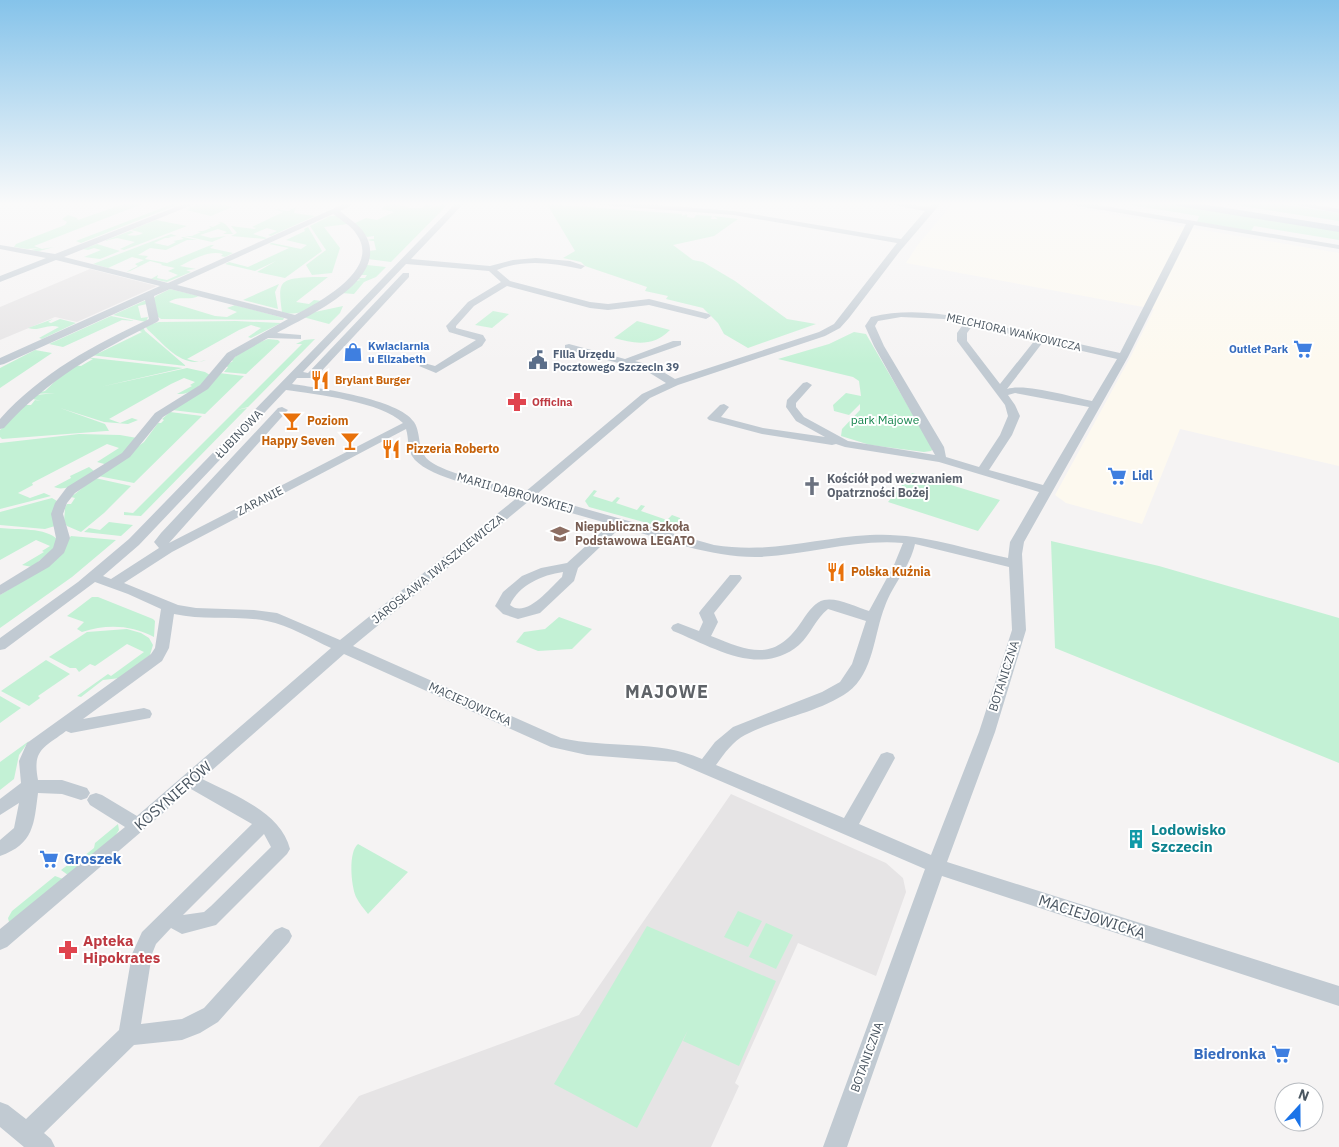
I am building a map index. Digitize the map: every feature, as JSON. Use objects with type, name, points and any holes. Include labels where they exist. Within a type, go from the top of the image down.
[{"type":"street","points":[[2,277],[55,257],[296,318]]},
{"type":"street","points":[[0,362],[234,257]]},
{"type":"street","points":[[0,592],[44,564],[59,550],[63,538],[57,519],[58,509],[70,490],[122,459],[159,415],[204,387],[231,356],[338,293],[357,275],[365,257]]},
{"type":"street","name":"ŁUBINOWA","points":[[0,645],[93,577],[143,533],[409,257]]},
{"type":"street","name":"JAROSŁAWA IWASZKIEWICZA","points":[[342,647],[527,497],[646,396],[674,383],[832,330],[846,316],[892,257]]},
{"type":"street","name":"BOTANICZNA","points":[[835,1147],[986,732],[1019,630],[1017,542],[1122,357],[1174,257]]},
{"type":"street","points":[[405,261],[491,269],[502,265],[539,260],[581,266]]},
{"type":"street","points":[[491,269],[505,280],[506,283],[598,306],[648,302],[706,316]]},
{"type":"street","points":[[424,366],[436,370],[481,340],[474,335],[452,330],[451,326],[471,304],[506,283]]},
{"type":"street","points":[[0,426],[22,401],[58,372],[92,350],[154,320],[149,295]]},
{"type":"street","name":"MELCHIORA WAŃKOWICZA","points":[[940,459],[941,455],[938,447],[879,346],[870,326],[874,319],[901,314],[944,316],[1122,357]]},
{"type":"street","points":[[972,321],[962,333],[962,341],[1014,412],[1014,421],[982,471]]},
{"type":"street","points":[[266,335],[298,337]]},
{"type":"street","points":[[1000,391],[1041,338]]},
{"type":"street","points":[[627,362],[633,358],[677,344]]},
{"type":"street","points":[[569,347],[649,368],[674,383]]},
{"type":"street","points":[[806,385],[790,402],[795,414],[814,428],[845,444]]},
{"type":"street","points":[[284,386],[382,407],[401,415],[410,424]]},
{"type":"street","points":[[1000,391],[1027,391],[1095,405]]},
{"type":"street","points":[[724,407],[713,418],[762,431],[940,459],[1046,490]]},
{"type":"street","points":[[167,550],[161,542],[282,410],[263,408]]},
{"type":"street","name":"MARII DĄBROWSKIEJ","points":[[410,424],[416,453],[424,464],[442,472],[713,549],[746,554],[775,552],[877,538],[910,540],[1016,564]]},
{"type":"street","name":"ZARANIE","points":[[114,583],[167,550],[410,424]]},
{"type":"street","points":[[571,567],[535,573],[526,578],[505,599],[502,606],[508,611],[518,614],[535,610],[568,578],[571,567],[619,522]]},
{"type":"street","points":[[706,766],[722,743],[740,731],[842,689],[856,672],[883,596],[906,558],[910,540]]},
{"type":"street","name":"MACIEJOWICKA","points":[[93,577],[114,583],[168,608],[190,612],[243,613],[272,617],[557,743],[583,749],[666,754],[706,766],[847,829],[936,866],[1339,996]]},
{"type":"street","points":[[702,637],[710,627],[711,621],[706,613],[735,578]]},
{"type":"street","points":[[678,628],[750,655],[760,656],[770,654],[793,642],[826,604],[874,618]]},
{"type":"street","points":[[0,848],[13,841],[26,827],[30,786],[27,776],[27,762],[31,751],[42,739],[157,658],[162,648],[168,608]]},
{"type":"street","name":"KOSYNIERÓW","points":[[0,941],[138,826],[342,647]]},
{"type":"street","points":[[64,724],[71,727],[144,714]]},
{"type":"street","points":[[847,829],[887,758]]},
{"type":"street","points":[[169,916],[182,924],[208,919],[218,912],[270,861],[281,849],[282,844],[277,835],[250,813],[190,781]]},
{"type":"street","points":[[0,808],[30,786],[62,787],[88,796],[138,826]]},
{"type":"street","points":[[0,1113],[35,1140],[129,1035],[142,954],[149,938],[264,823]]},
{"type":"street","points":[[129,1035],[187,1030],[199,1024],[211,1015],[282,936]]},
{"type":"shaded area","points":[[910,257],[1339,257],[1339,466],[1180,429],[1142,524],[1066,503],[1055,495],[1131,356],[1154,309],[906,263]]},
{"type":"shaded area","points":[[90,269],[157,286],[77,322],[55,317],[0,340],[0,307]]},
{"type":"shaded area","points":[[731,794],[886,863],[903,878],[906,892],[876,976],[798,943],[735,1083],[739,1086],[711,1147],[319,1147],[359,1096],[579,1015]]},
{"type":"green space","points":[[85,257],[106,257],[100,259]]},
{"type":"green space","points":[[112,257],[147,257],[145,259],[167,263],[183,257],[200,257],[180,266],[196,269],[186,270],[191,272],[167,282],[151,279],[158,275],[157,278],[167,280],[178,275],[168,271],[175,268],[150,261],[126,272],[138,266],[135,264],[144,260],[132,257],[108,268],[93,264]]},
{"type":"green space","points":[[271,257],[314,257],[285,278],[257,272],[276,261],[255,271],[225,264],[229,262],[248,267]]},
{"type":"green space","points":[[317,257],[337,257],[332,273],[312,275],[306,265]]},
{"type":"green space","points":[[368,257],[396,257],[391,262],[368,259]]},
{"type":"green space","points":[[688,257],[693,260],[703,262],[735,281],[787,319],[816,324],[748,348],[724,334],[718,323],[703,308],[666,299],[668,296],[645,291],[647,287],[585,266],[581,262],[563,258]]},
{"type":"green space","points":[[367,265],[386,267],[376,277],[364,282],[354,294],[341,293],[355,281],[361,280],[357,278],[365,278],[367,275],[359,275]]},
{"type":"green space","points":[[328,277],[296,302],[309,304],[314,300],[322,301],[298,313],[282,312],[280,293],[284,283],[288,280]]},
{"type":"green space","points":[[279,284],[275,292],[278,309],[243,300]]},
{"type":"green space","points":[[170,289],[199,296],[176,299],[169,302],[215,316],[227,317],[237,312],[227,308],[235,305],[284,318],[283,320],[161,319],[157,316],[153,299]]},
{"type":"green space","points":[[147,301],[147,304],[138,306],[141,318],[148,317],[146,322],[113,315]]},
{"type":"green space","points":[[343,306],[340,313],[329,324],[303,317],[315,312]]},
{"type":"green space","points":[[493,311],[509,314],[492,328],[475,325]]},
{"type":"green space","points":[[111,316],[135,321],[122,320],[63,347],[49,344]]},
{"type":"green space","points":[[53,319],[48,322],[51,323],[60,319],[76,323],[42,339],[39,338],[59,327],[28,328]]},
{"type":"green space","points":[[236,321],[281,323],[251,338],[248,337],[261,328],[251,325],[239,330],[187,359],[198,362],[189,361],[174,354],[145,326],[159,322]]},
{"type":"green space","points":[[637,321],[670,330],[657,339],[644,343],[614,338]]},
{"type":"green space","points":[[143,327],[145,331],[186,366],[90,355],[91,353],[99,353],[142,332],[137,330]]},
{"type":"green space","name":"park Majowe","points":[[854,332],[866,334],[933,449],[931,451],[924,452],[870,445],[841,436],[842,429],[860,410],[860,404],[849,415],[834,411],[833,405],[846,393],[861,396],[859,381],[853,377],[778,359],[829,344]]},
{"type":"green space","points":[[268,339],[280,342],[246,374],[224,372],[228,367],[225,366],[233,361],[231,360],[235,357],[253,345]]},
{"type":"green space","points":[[315,339],[248,407],[237,410],[247,408],[141,516],[124,515],[124,512],[133,513],[302,344],[296,344],[304,340]]},
{"type":"green space","points":[[35,350],[52,353],[0,388],[0,368]]},
{"type":"green space","points":[[84,357],[183,368],[100,387],[187,368],[210,375],[196,389],[187,393],[177,394],[192,386],[190,385],[195,382],[184,378],[109,419],[120,423],[132,418],[138,420],[128,424],[104,422],[60,408],[105,424],[109,431],[2,439],[0,437],[0,430],[24,405],[31,405],[35,400],[41,401],[33,399],[36,395],[55,393],[33,394],[45,391],[72,365],[81,366],[93,359]]},
{"type":"green space","points":[[219,373],[244,376],[205,414],[172,410]]},
{"type":"green space","points":[[170,412],[202,416],[134,483],[98,476],[144,442],[158,423],[161,423],[164,420],[162,419]]},
{"type":"green space","points":[[79,434],[120,435],[137,438],[123,455],[108,465],[97,462],[119,448],[107,444],[32,483],[33,485],[18,493],[30,498],[44,493],[51,496],[0,509],[0,443]]},
{"type":"green space","points":[[89,467],[94,471],[75,484],[65,488],[54,487],[71,478],[70,476]]},
{"type":"green space","points":[[912,473],[1000,500],[978,531],[888,502]]},
{"type":"green space","points":[[95,478],[131,486],[104,513],[81,532],[67,526],[64,522],[65,508],[75,498],[71,497]]},
{"type":"green space","points":[[594,490],[597,491],[593,496],[612,502],[617,497],[620,498],[616,503],[637,510],[641,505],[645,506],[641,511],[667,520],[672,515],[680,518],[681,528],[676,531],[589,507],[585,501]]},
{"type":"green space","points":[[52,498],[57,501],[55,526],[45,529],[0,525],[0,512]]},
{"type":"green space","points":[[109,522],[133,525],[121,536],[84,532],[89,528],[100,530]]},
{"type":"green space","points":[[0,528],[46,533],[58,540],[58,545],[32,567],[22,565],[44,552],[42,551],[50,546],[36,540],[0,560]]},
{"type":"green space","points":[[71,536],[116,540],[72,577],[0,628],[0,595],[49,565]]},
{"type":"green space","points":[[1051,541],[1159,566],[1339,618],[1339,763],[1055,648]]},
{"type":"green space","points":[[92,597],[98,597],[153,619],[155,621],[154,637],[137,630],[119,627],[91,629],[82,632],[77,629],[84,622],[67,616]]},
{"type":"green space","points":[[559,617],[592,629],[572,649],[538,651],[516,642],[524,632],[545,629]]},
{"type":"green space","points":[[127,629],[141,633],[149,638],[153,645],[150,655],[120,678],[103,680],[81,697],[77,696],[108,674],[111,676],[144,652],[127,644],[95,666],[90,664],[79,672],[76,668],[70,668],[49,657],[87,632]]},
{"type":"green space","points":[[46,660],[70,674],[38,696],[40,698],[29,706],[1,691]]},
{"type":"green space","points":[[0,696],[21,708],[0,723]]},
{"type":"green space","points":[[29,741],[19,755],[14,779],[0,790],[0,762]]},
{"type":"green space","points":[[118,824],[119,830],[114,838],[10,922],[9,922],[8,918],[12,911],[55,876],[63,879],[68,875],[61,870],[73,861],[79,860],[94,848],[95,843]]},
{"type":"green space","points":[[358,844],[408,872],[368,914],[356,897],[353,885],[351,869],[353,854]]},
{"type":"green space","points":[[738,911],[762,921],[748,947],[724,937]]},
{"type":"green space","points":[[766,923],[793,935],[776,969],[749,957]]},
{"type":"green space","points":[[647,926],[776,981],[739,1066],[683,1041],[688,1030],[637,1128],[554,1084]]},
{"type":"place","name":"Outlet Park","points":[[1303,349]]},
{"type":"place","name":"Kwiaciarnia u Elizabeth","points":[[353,352]]},
{"type":"place","name":"Filia Urzędu Pocztowego Szczecin 39","points":[[538,360]]},
{"type":"place","name":"Brylant Burger","points":[[320,380]]},
{"type":"place","name":"Officina","points":[[517,402]]},
{"type":"place","name":"Poziom","points":[[292,421]]},
{"type":"place","name":"Happy Seven","points":[[350,441]]},
{"type":"place","name":"Pizzeria Roberto","points":[[391,449]]},
{"type":"place","name":"Lidl","points":[[1117,476]]},
{"type":"place","name":"Kościół pod wezwaniem Opatrzności Bożej","points":[[812,486]]},
{"type":"place","name":"Niepubliczna Szkoła Podstawowa LEGATO","points":[[560,534]]},
{"type":"place","name":"Polska Kuźnia","points":[[836,572]]},
{"type":"place","name":"Lodowisko Szczecin","points":[[1136,839]]},
{"type":"place","name":"Groszek","points":[[49,859]]},
{"type":"place","name":"Apteka Hipokrates","points":[[68,950]]},
{"type":"place","name":"Biedronka","points":[[1281,1054]]},
{"type":"district","name":"MAJOWE","points":[[667,692]]}]
